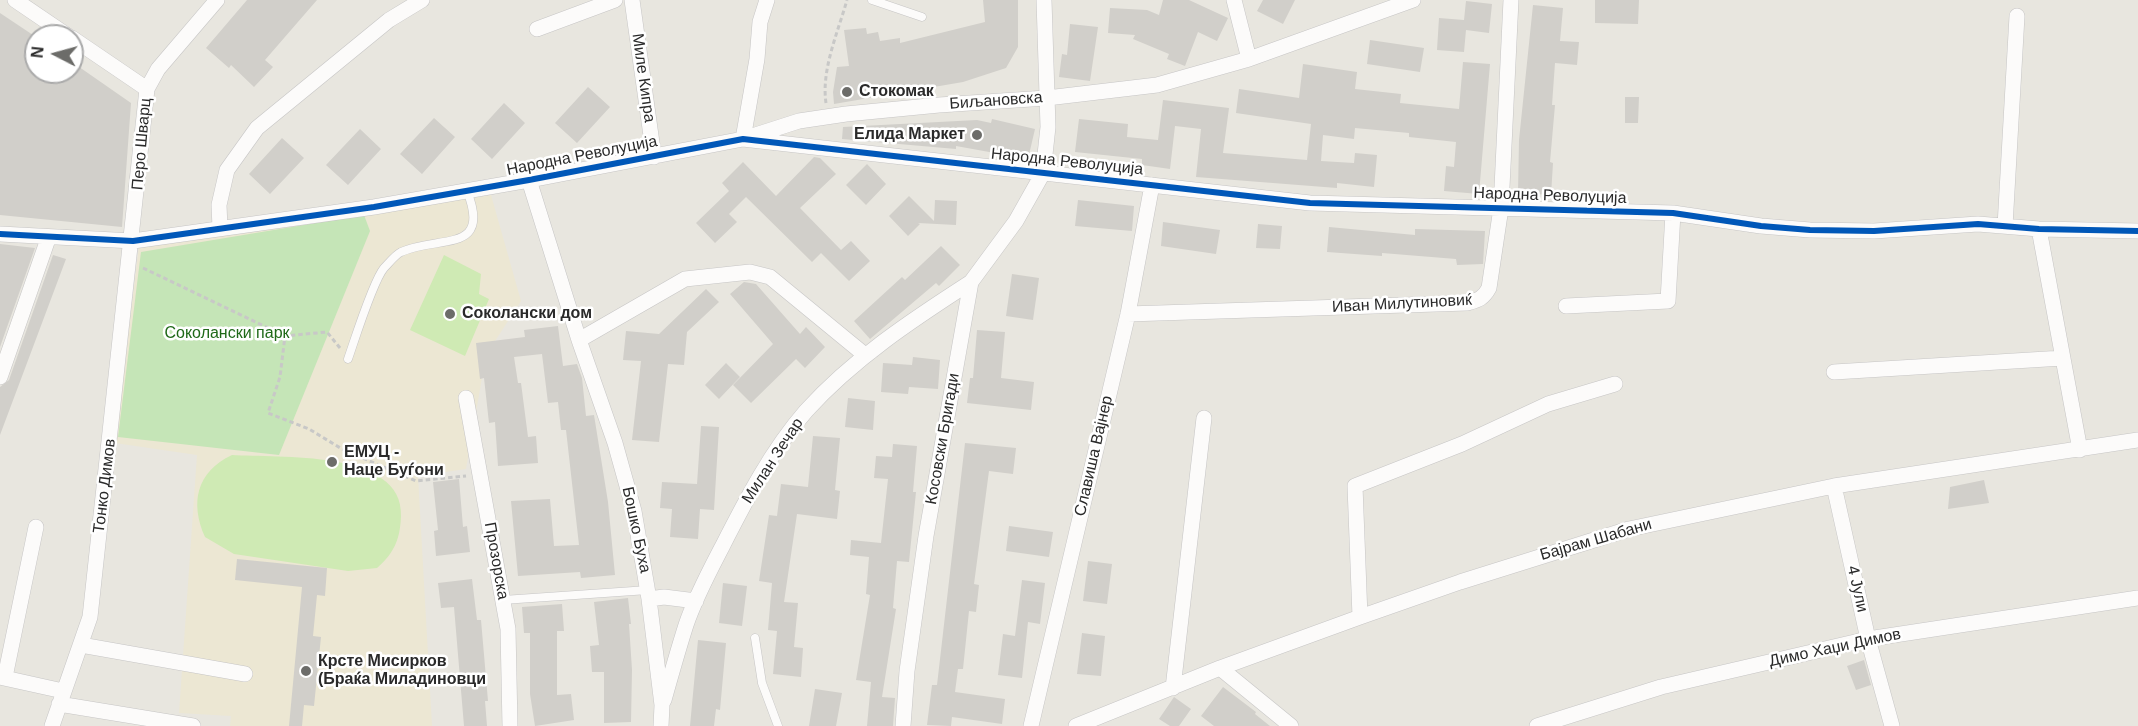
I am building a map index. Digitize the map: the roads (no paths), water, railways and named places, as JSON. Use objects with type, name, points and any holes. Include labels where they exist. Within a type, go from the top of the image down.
[{"type":"street","points":[[15,0],[51,24]]},
{"type":"street","name":"Перо Шварц","points":[[133,241],[147,89],[158,69],[218,0]]},
{"type":"street","points":[[220,228],[219,205],[227,170],[256,128],[389,20],[422,0]]},
{"type":"street","points":[[537,29],[615,0]]},
{"type":"street","name":"Миле Кипра","points":[[632,0],[654,157]]},
{"type":"street","points":[[742,139],[758,59],[760,22],[767,0]]},
{"type":"street","points":[[1043,173],[1048,127],[1044,0]]},
{"type":"street","points":[[1234,0],[1249,59]]},
{"type":"street","name":"Биљановска","points":[[742,139],[799,121],[846,114],[1047,98],[1157,85],[1249,59],[1413,0]]},
{"type":"street","name":"Иван Милутиновиќ","points":[[1128,314],[1479,300],[1489,288],[1501,208],[1511,0]]},
{"type":"street","points":[[2006,226],[2017,16]]},
{"type":"street","points":[[84,46],[147,89]]},
{"type":"street","name":"Народна Револуција","points":[[0,234],[133,241],[467,191],[742,139],[1310,203],[1673,213],[1761,226],[1810,230],[1874,231],[1978,224],[2039,229],[2138,231]]},
{"type":"street","name":"Косовски Бригади","points":[[903,726],[926,536],[971,282],[1016,222],[1043,173]]},
{"type":"street","name":"Бошко Буха","points":[[529,180],[579,340],[615,443],[633,511],[648,595],[662,705],[661,726]]},
{"type":"street","name":"Славиша Вајнер","points":[[1031,726],[1128,314],[1152,185]]},
{"type":"street","points":[[1566,306],[1668,301],[1673,213]]},
{"type":"street","points":[[2039,229],[2080,450]]},
{"type":"street","points":[[0,377],[48,238]]},
{"type":"street","name":"Тонко Димов","points":[[52,726],[90,617],[133,241]]},
{"type":"street","points":[[579,340],[685,279],[758,272],[770,277],[865,355]]},
{"type":"street","name":"Милан Зечар","points":[[662,705],[686,624],[696,601],[741,509],[776,451],[806,411],[865,355],[919,315],[971,282]]},
{"type":"street","points":[[1834,372],[2063,358]]},
{"type":"street","points":[[1360,617],[1355,486],[1462,444],[1548,404],[1615,384]]},
{"type":"street","name":"Прозорска","points":[[466,398],[508,629],[510,726]]},
{"type":"street","points":[[1173,688],[1204,418]]},
{"type":"street","name":"Бајрам Шабани","points":[[1076,726],[1220,668],[1360,617],[1460,582],[1629,529],[1834,486],[2138,440]]},
{"type":"street","name":"4 Јули","points":[[1834,486],[1868,639],[1892,726]]},
{"type":"street","points":[[36,527],[3,677],[61,698],[193,726]]},
{"type":"street","points":[[648,595],[696,601]]},
{"type":"street","name":"Димо Хаџи Димов","points":[[1537,726],[1661,687],[1868,639],[2138,598]]},
{"type":"street","points":[[81,645],[245,674]]},
{"type":"street","points":[[1220,668],[1291,726]]},
{"type":"lane","points":[[872,0],[922,17]]},
{"type":"lane","points":[[348,358],[382,271],[398,254],[465,237],[472,228],[473,206],[467,191]]},
{"type":"lane","points":[[503,600],[648,595]]},
{"type":"lane","points":[[755,638],[762,682],[778,726]]},
{"type":"place","name":"Стокомак","points":[[847,92]]},
{"type":"place","name":"Елида Маркет","points":[[977,135]]},
{"type":"place","name":"Соколански дом","points":[[450,314]]},
{"type":"place","name":"ЕМУЦ - Наце Буѓони","points":[[332,462]]},
{"type":"place","name":"Крсте Мисирков (Браќа Миладиновци","points":[[306,671]]},
{"type":"park label","name":"Соколански парк","points":[[227,334]]}]
